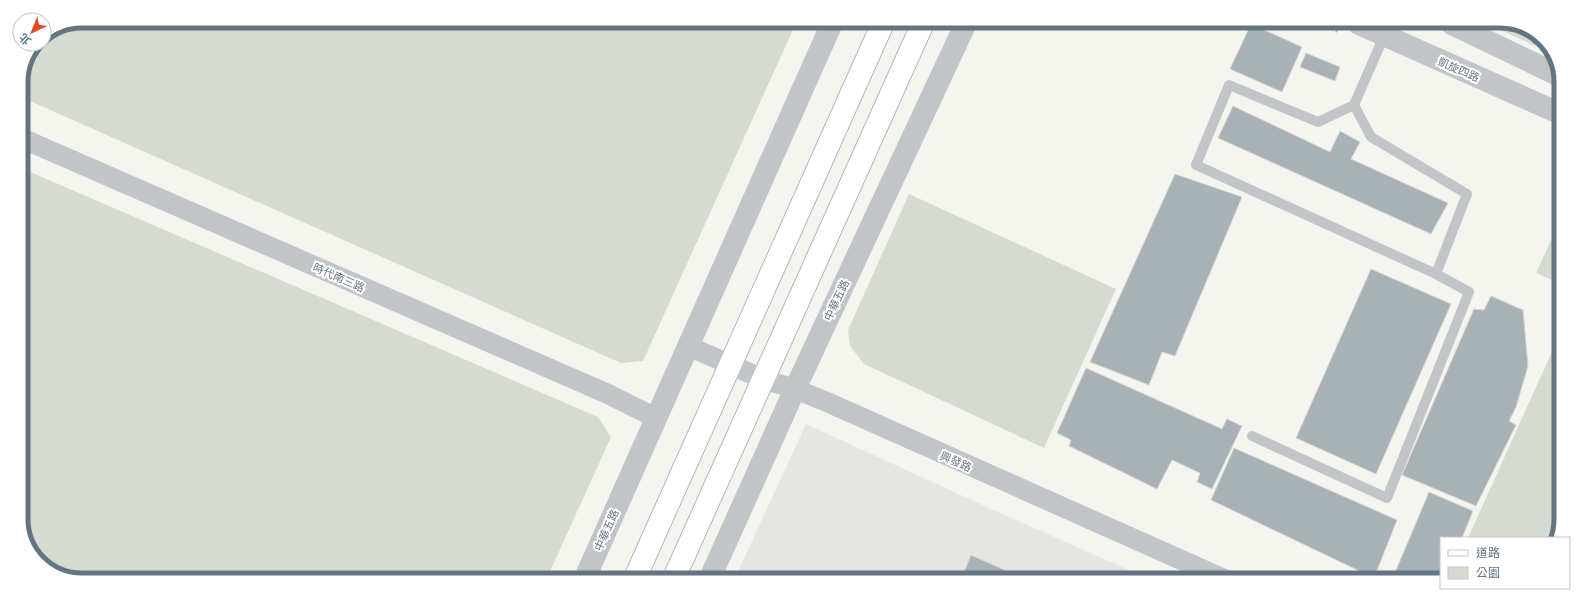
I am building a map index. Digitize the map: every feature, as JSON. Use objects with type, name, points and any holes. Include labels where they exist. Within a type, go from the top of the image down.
[{"type":"main road","points":[[636,573],[881,28]]},
{"type":"main road","points":[[676,573],[921,28]]},
{"type":"street","name":"中華五路","points":[[586,573],[830,28]]},
{"type":"street","name":"中華五路","points":[[712,573],[795,389],[964,28]]},
{"type":"street","name":"凱旋四路","points":[[1367,28],[1554,111]]},
{"type":"street","points":[[1460,28],[1553,73]]},
{"type":"street","name":"時代南三路","points":[[28,141],[608,394],[656,418]]},
{"type":"street","name":"興發路","points":[[688,346],[763,379],[795,389],[827,402],[1211,573]]},
{"type":"lane","points":[[1252,436],[1387,498],[1469,292],[1436,274],[1196,165],[1230,85],[1318,122],[1354,105],[1384,36]]},
{"type":"lane","points":[[1354,105],[1371,137],[1467,194],[1436,274]]},
{"type":"shaded area","points":[[806,424],[1135,573],[737,573]]},
{"type":"green space","points":[[82,28],[794,28],[643,361],[621,363],[28,100],[29,72],[32,62],[37,52],[52,52],[52,37],[72,29]]},
{"type":"green space","points":[[1496,28],[1510,29],[1524,34],[1533,39],[1543,50]]},
{"type":"green space","points":[[28,171],[598,417],[611,437],[549,573],[82,573],[72,572],[58,567],[49,562],[35,546],[28,522]]},
{"type":"green space","points":[[909,194],[1116,289],[1044,448],[864,364],[850,346],[848,330]]},
{"type":"green space","points":[[1554,234],[1554,281],[1536,273]]},
{"type":"green space","points":[[1554,347],[1554,526],[1551,537],[1468,537]]},
{"type":"building","points":[[1249,28],[1260,28],[1302,47],[1282,92],[1230,69]]},
{"type":"building","points":[[1306,53],[1340,67],[1335,81],[1300,67]]},
{"type":"building","points":[[1233,106],[1330,152],[1340,131],[1360,142],[1351,159],[1448,203],[1431,234],[1218,138]]},
{"type":"building","points":[[1175,174],[1242,197],[1175,356],[1162,352],[1149,385],[1090,362]]},
{"type":"building","points":[[1371,269],[1451,304],[1376,474],[1296,438]]},
{"type":"building","points":[[1491,296],[1523,310],[1528,366],[1516,407],[1509,421],[1516,425],[1476,506],[1402,475],[1474,309],[1484,310]]},
{"type":"building","points":[[1086,368],[1222,429],[1227,419],[1242,426],[1212,489],[1197,482],[1200,473],[1172,460],[1157,489],[1069,446],[1071,440],[1057,433]]},
{"type":"building","points":[[1234,448],[1397,520],[1376,573],[1364,573],[1211,500]]},
{"type":"building","points":[[1429,492],[1473,511],[1462,537],[1440,537],[1440,573],[1395,573]]},
{"type":"building","points":[[971,555],[1012,573],[964,573]]}]
